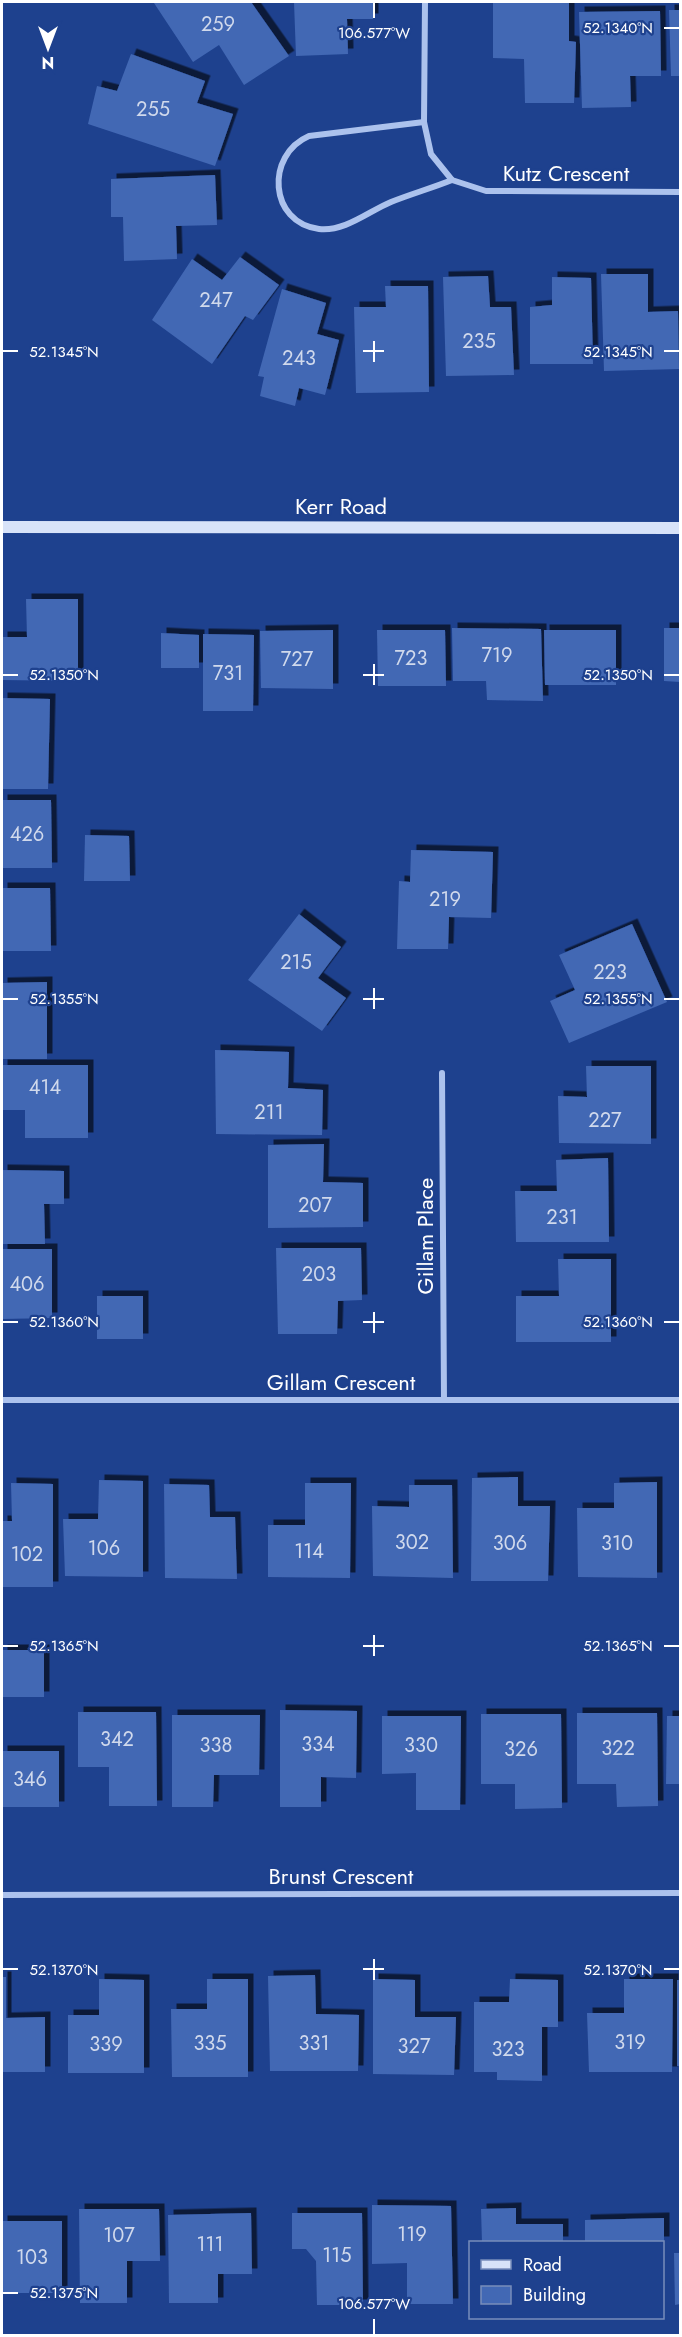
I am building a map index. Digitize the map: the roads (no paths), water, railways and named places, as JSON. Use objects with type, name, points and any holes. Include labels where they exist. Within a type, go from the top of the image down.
[{"type":"street","points":[[424,122],[309,136],[294,143],[284,158],[279,175],[280,194],[287,212],[302,224],[321,229],[340,227],[392,202],[452,180],[431,154],[424,122],[425,2]]},
{"type":"street","name":"Kutz Crescent","points":[[452,180],[486,191],[681,192]]},
{"type":"street","name":"Kerr Road","points":[[2,527],[681,528]]},
{"type":"street","name":"Gillam Place","points":[[442,1073],[444,1400]]},
{"type":"street","name":"Gillam Crescent","points":[[2,1400],[681,1400]]},
{"type":"street","name":"Brunst Crescent","points":[[2,1895],[681,1893]]}]
